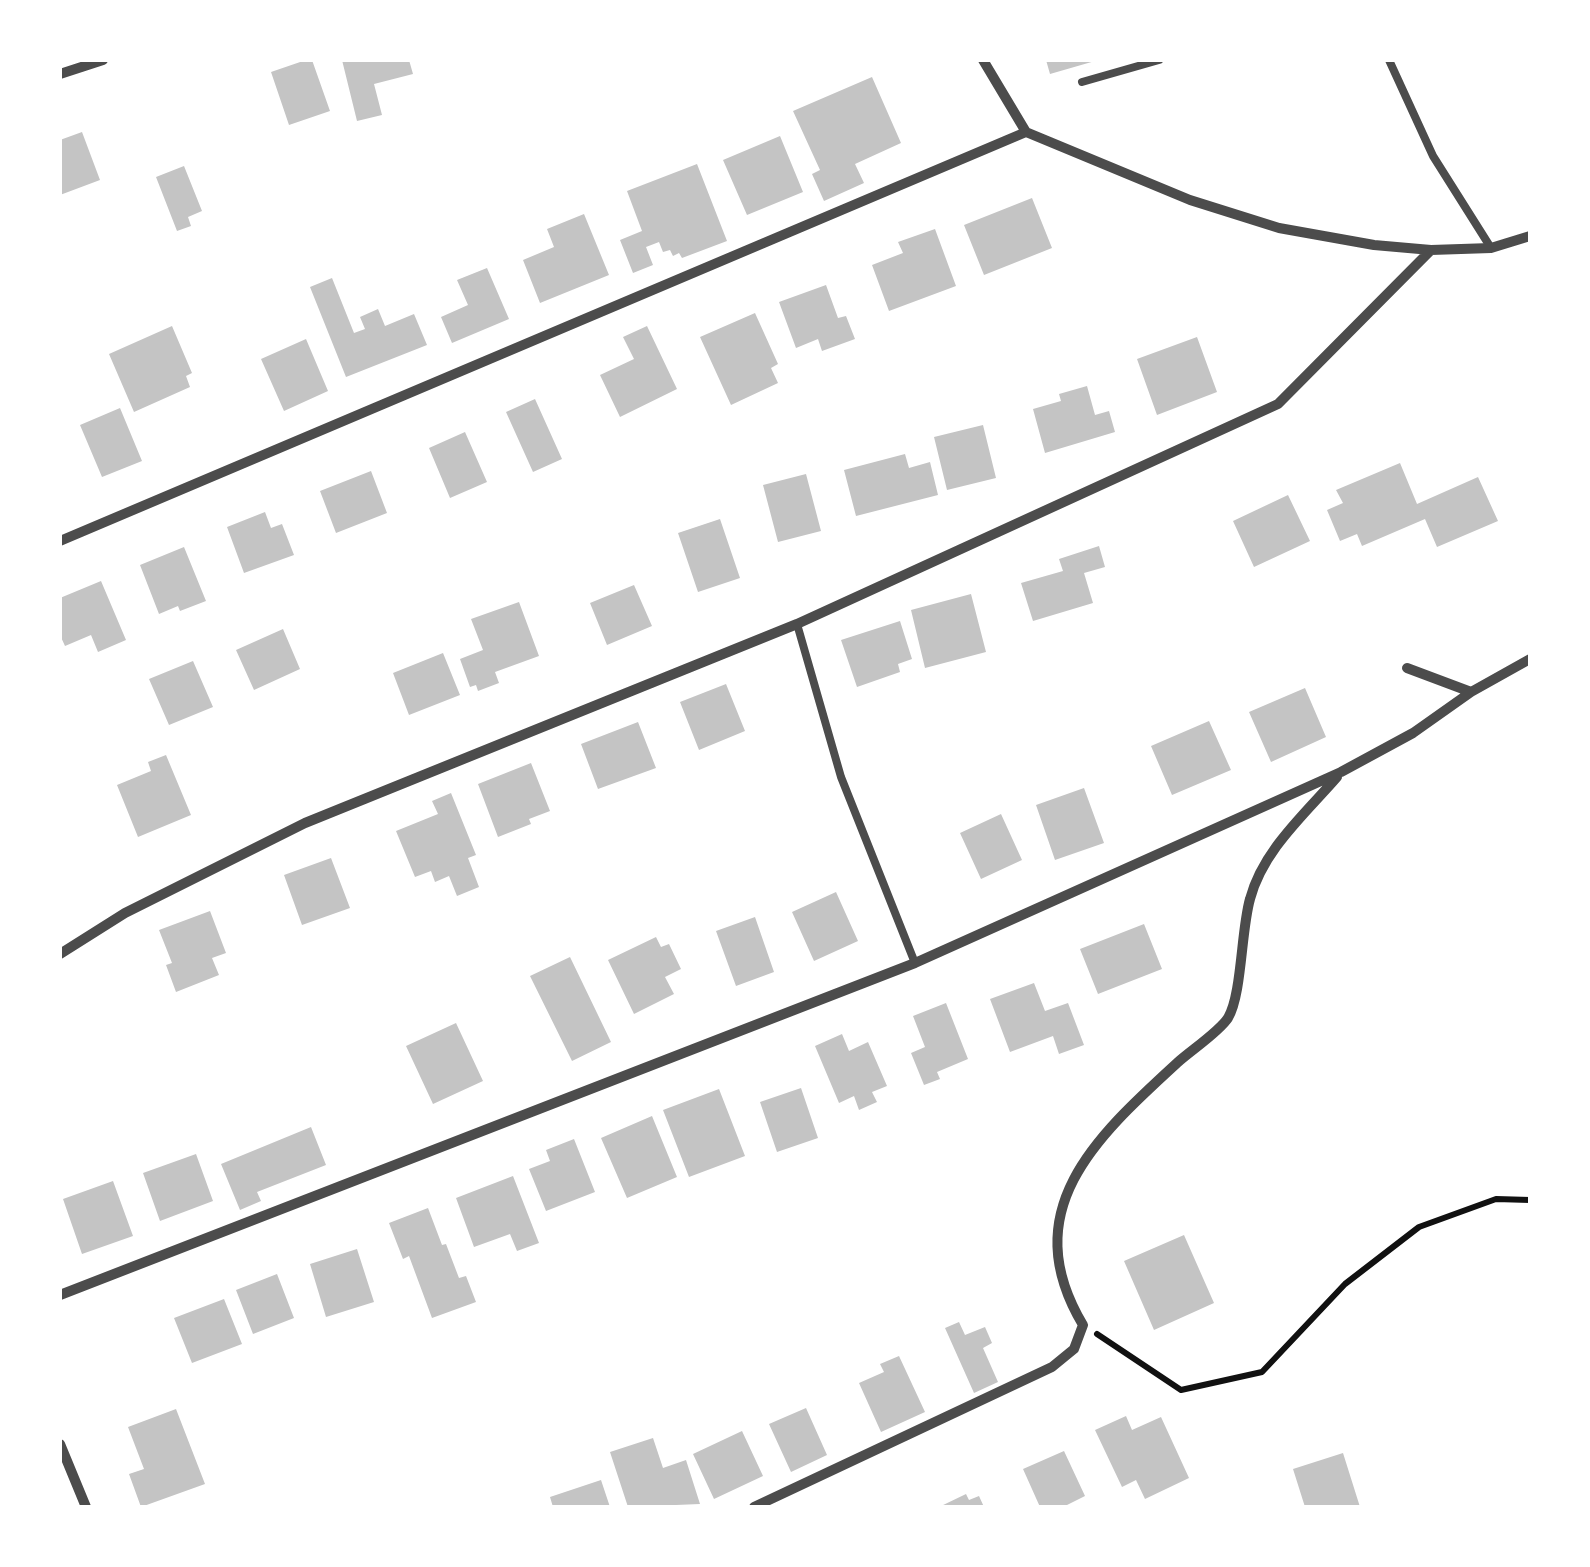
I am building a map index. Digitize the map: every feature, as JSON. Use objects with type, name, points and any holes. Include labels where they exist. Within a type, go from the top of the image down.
[{"type":"street","points":[[60,74],[103,60]]},
{"type":"street","points":[[983,60],[1026,132],[1190,200],[1279,228],[1374,245],[1431,250],[1491,248],[1530,236]]},
{"type":"street","points":[[60,541],[1026,132]]},
{"type":"street","points":[[60,954],[125,913],[305,823],[797,624],[1278,404],[1431,250]]},
{"type":"street","points":[[60,1296],[915,963],[1341,772],[1530,660]]},
{"type":"street","points":[[1406,668],[1471,692]]},
{"type":"street","points":[[754,1507],[1052,1367],[1074,1349],[1083,1325],[1067,1298],[1057,1268],[1056,1237],[1068,1187],[1146,1091],[1228,1018],[1238,982],[1241,937],[1251,894],[1277,844],[1341,772]]},
{"type":"street","points":[[60,1444],[86,1507]]},
{"type":"lane","points":[[1082,82],[1158,60]]},
{"type":"lane","points":[[1389,60],[1433,156],[1491,248]]},
{"type":"lane","points":[[797,624],[841,777],[915,963]]},
{"type":"path","points":[[1083,1325],[1181,1390],[1262,1372],[1345,1284],[1419,1227],[1496,1198],[1530,1200]]},
{"type":"building","points":[[312,60],[330,111],[289,125],[271,72]]},
{"type":"building","points":[[342,60],[409,60],[413,74],[374,84],[382,115],[357,121]]},
{"type":"building","points":[[1046,60],[1095,60],[1095,61],[1050,74]]},
{"type":"building","points":[[872,77],[901,143],[855,164],[864,183],[824,201],[812,174],[820,170],[793,111]]},
{"type":"building","points":[[82,132],[100,180],[60,195],[60,140]]},
{"type":"building","points":[[780,136],[803,192],[747,215],[723,160]]},
{"type":"building","points":[[697,164],[727,241],[682,258],[679,253],[673,256],[670,250],[663,252],[659,242],[646,247],[653,265],[633,273],[620,240],[642,231],[627,191]]},
{"type":"building","points":[[184,166],[202,211],[188,217],[191,226],[177,231],[156,177]]},
{"type":"building","points":[[1032,198],[1052,248],[984,275],[964,225]]},
{"type":"building","points":[[584,214],[609,275],[540,303],[523,260],[554,247],[547,229]]},
{"type":"building","points":[[935,229],[956,286],[889,311],[872,265],[903,253],[898,242]]},
{"type":"building","points":[[487,268],[509,319],[452,343],[441,317],[468,305],[457,280]]},
{"type":"building","points":[[332,278],[354,333],[365,329],[360,317],[378,309],[385,326],[414,314],[427,345],[346,377],[310,287]]},
{"type":"building","points":[[826,285],[838,318],[846,316],[855,339],[822,351],[818,339],[796,348],[779,302]]},
{"type":"building","points":[[755,313],[778,364],[771,368],[778,383],[731,405],[700,337]]},
{"type":"building","points":[[172,326],[192,373],[186,376],[190,387],[134,412],[109,354]]},
{"type":"building","points":[[647,326],[677,389],[620,417],[600,375],[634,359],[623,337]]},
{"type":"building","points":[[1197,337],[1217,392],[1157,415],[1137,359]]},
{"type":"building","points":[[306,339],[328,391],[284,411],[261,359]]},
{"type":"building","points":[[1087,386],[1095,415],[1109,411],[1115,432],[1045,453],[1033,409],[1061,401],[1059,394]]},
{"type":"building","points":[[535,399],[562,459],[533,472],[506,412]]},
{"type":"building","points":[[120,408],[142,461],[102,477],[80,425]]},
{"type":"building","points":[[983,425],[996,478],[947,490],[934,437]]},
{"type":"building","points":[[465,432],[487,482],[450,498],[429,448]]},
{"type":"building","points":[[905,454],[909,468],[930,462],[938,495],[856,516],[844,470]]},
{"type":"building","points":[[1400,463],[1417,504],[1478,477],[1498,521],[1437,547],[1425,519],[1362,546],[1357,534],[1340,541],[1327,510],[1343,503],[1336,490]]},
{"type":"building","points":[[371,471],[387,513],[336,533],[320,491]]},
{"type":"building","points":[[806,474],[821,531],[778,542],[763,485]]},
{"type":"building","points":[[1288,495],[1310,541],[1254,567],[1233,521]]},
{"type":"building","points":[[265,512],[271,528],[282,524],[294,555],[244,573],[227,527]]},
{"type":"building","points":[[720,519],[740,578],[698,592],[678,533]]},
{"type":"building","points":[[1099,546],[1105,567],[1084,573],[1093,603],[1033,621],[1021,583],[1063,571],[1059,559]]},
{"type":"building","points":[[184,547],[206,601],[159,614],[140,565]]},
{"type":"building","points":[[101,581],[126,640],[98,652],[91,635],[65,646],[60,635],[60,598]]},
{"type":"building","points":[[634,585],[652,626],[607,645],[590,603]]},
{"type":"building","points":[[971,594],[986,652],[925,668],[911,610]]},
{"type":"building","points":[[519,602],[539,656],[495,672],[499,683],[478,691],[476,685],[470,687],[460,659],[483,650],[471,619]]},
{"type":"building","points":[[900,621],[912,659],[898,664],[900,672],[857,687],[841,640]]},
{"type":"building","points":[[283,629],[300,669],[254,690],[236,650]]},
{"type":"building","points":[[443,653],[460,695],[409,715],[393,673]]},
{"type":"building","points":[[193,661],[213,707],[169,725],[149,679]]},
{"type":"building","points":[[726,684],[745,731],[699,750],[680,702]]},
{"type":"building","points":[[1305,688],[1326,737],[1271,762],[1249,712]]},
{"type":"building","points":[[1209,721],[1231,770],[1172,795],[1151,746]]},
{"type":"building","points":[[638,722],[656,768],[598,789],[581,744]]},
{"type":"building","points":[[166,755],[191,815],[138,837],[117,785],[151,771],[148,762]]},
{"type":"building","points":[[531,763],[550,811],[529,819],[531,824],[498,837],[478,784]]},
{"type":"building","points":[[1084,788],[1104,843],[1055,860],[1036,805]]},
{"type":"building","points":[[451,793],[476,855],[468,858],[479,887],[457,896],[449,876],[435,882],[431,871],[415,877],[396,831],[438,814],[432,801]]},
{"type":"building","points":[[1001,814],[1022,860],[981,879],[960,833]]},
{"type":"building","points":[[331,858],[350,908],[302,925],[284,875]]},
{"type":"building","points":[[836,892],[858,941],[814,961],[792,912]]},
{"type":"building","points":[[210,911],[226,953],[212,958],[219,975],[176,992],[166,965],[172,963],[159,930]]},
{"type":"building","points":[[755,917],[774,972],[736,986],[716,931]]},
{"type":"building","points":[[1144,924],[1162,969],[1098,994],[1080,949]]},
{"type":"building","points":[[656,937],[661,947],[669,944],[681,969],[665,977],[674,994],[634,1014],[608,960]]},
{"type":"building","points":[[570,957],[611,1042],[572,1061],[530,976]]},
{"type":"building","points":[[1034,983],[1045,1011],[1068,1003],[1084,1045],[1059,1054],[1053,1036],[1010,1052],[990,999]]},
{"type":"building","points":[[946,1003],[968,1059],[937,1072],[940,1079],[924,1085],[911,1053],[925,1047],[913,1016]]},
{"type":"building","points":[[456,1023],[483,1081],[433,1104],[406,1046]]},
{"type":"building","points":[[842,1034],[849,1051],[868,1042],[887,1086],[872,1092],[877,1102],[859,1110],[854,1096],[839,1103],[815,1046]]},
{"type":"building","points":[[801,1088],[818,1138],[777,1152],[760,1102]]},
{"type":"building","points":[[719,1089],[745,1156],[689,1177],[663,1110]]},
{"type":"building","points":[[652,1116],[677,1177],[627,1198],[601,1138]]},
{"type":"building","points":[[311,1127],[326,1165],[257,1192],[261,1201],[240,1210],[221,1164]]},
{"type":"building","points":[[574,1139],[595,1192],[546,1211],[529,1169],[550,1161],[546,1150]]},
{"type":"building","points":[[196,1154],[213,1201],[160,1221],[143,1173]]},
{"type":"building","points":[[513,1176],[539,1243],[517,1251],[510,1234],[474,1247],[456,1198]]},
{"type":"building","points":[[113,1181],[133,1236],[82,1254],[63,1199]]},
{"type":"building","points":[[428,1208],[442,1245],[446,1244],[459,1278],[466,1276],[476,1302],[432,1318],[409,1256],[403,1259],[389,1223]]},
{"type":"building","points":[[1184,1235],[1214,1303],[1154,1330],[1124,1261]]},
{"type":"building","points":[[357,1249],[374,1302],[326,1317],[310,1264]]},
{"type":"building","points":[[277,1274],[294,1318],[253,1334],[236,1290]]},
{"type":"building","points":[[224,1299],[242,1344],[192,1363],[174,1318]]},
{"type":"building","points":[[959,1322],[965,1335],[985,1327],[992,1343],[983,1348],[998,1382],[974,1393],[945,1328]]},
{"type":"building","points":[[899,1356],[925,1412],[881,1432],[859,1383],[884,1372],[880,1364]]},
{"type":"building","points":[[806,1408],[827,1455],[791,1472],[769,1424]]},
{"type":"building","points":[[176,1409],[205,1484],[141,1507],[129,1474],[144,1469],[128,1427]]},
{"type":"building","points":[[1126,1416],[1132,1430],[1161,1417],[1189,1478],[1145,1499],[1136,1480],[1122,1487],[1095,1430]]},
{"type":"building","points":[[742,1431],[763,1476],[714,1499],[693,1454]]},
{"type":"building","points":[[653,1438],[663,1468],[686,1460],[700,1504],[628,1507],[610,1452]]},
{"type":"building","points":[[1064,1451],[1085,1496],[1063,1507],[1040,1507],[1023,1469]]},
{"type":"building","points":[[1343,1453],[1360,1507],[1305,1507],[1293,1469]]},
{"type":"building","points":[[601,1480],[610,1507],[553,1507],[550,1497]]},
{"type":"building","points":[[966,1494],[969,1500],[979,1496],[984,1507],[939,1507]]}]
